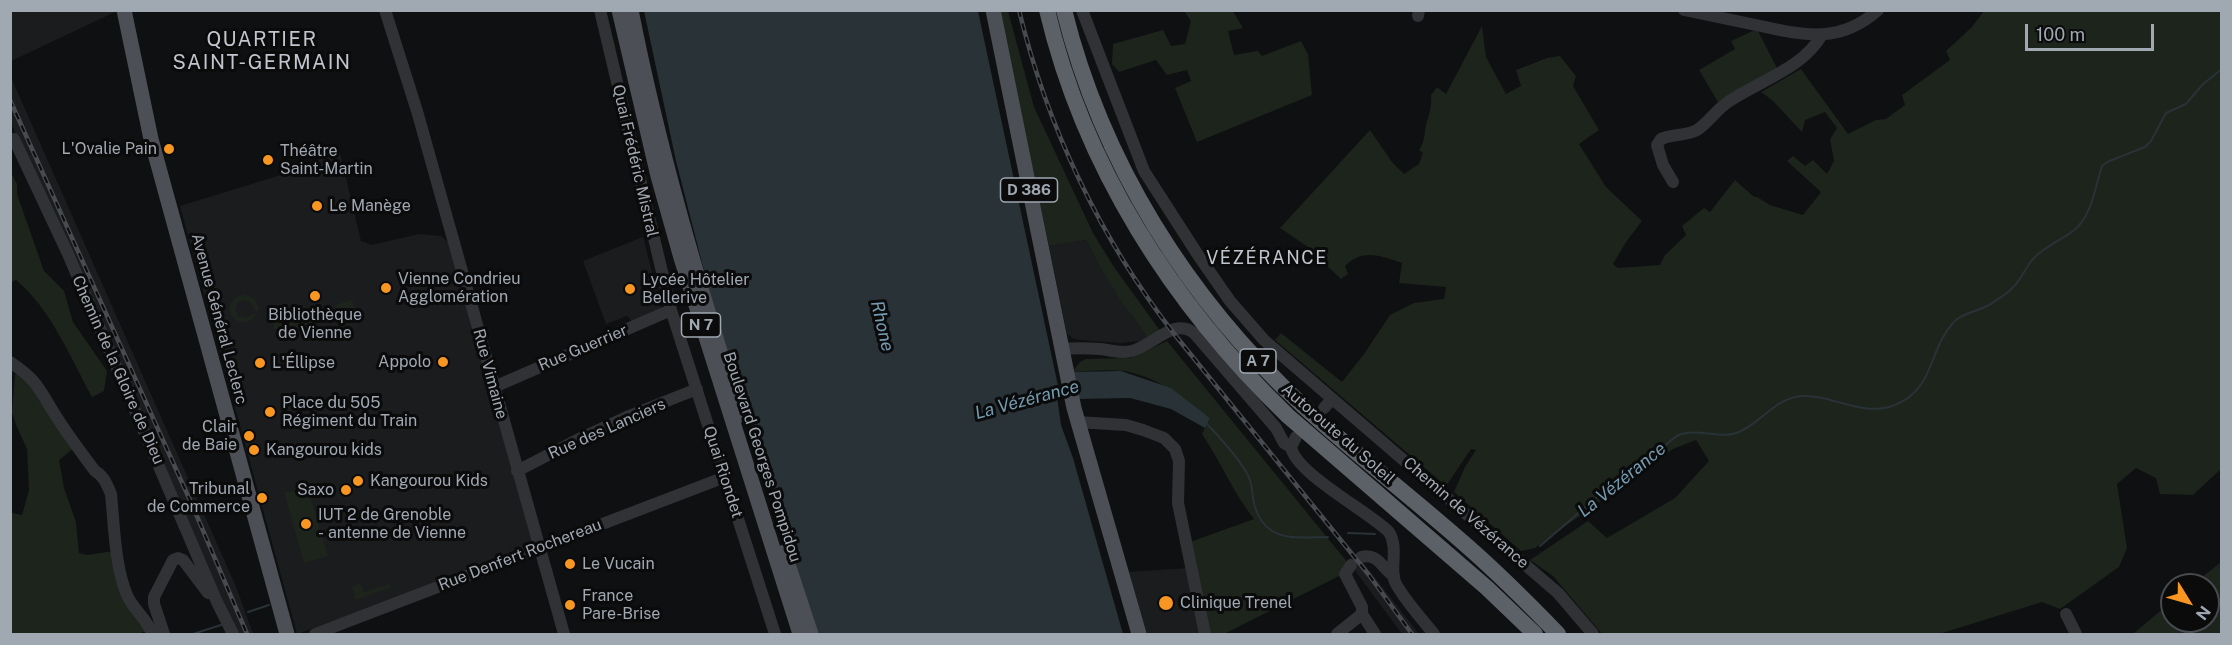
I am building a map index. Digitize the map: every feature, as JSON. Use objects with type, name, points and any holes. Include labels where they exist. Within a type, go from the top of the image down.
[{"type":"highway","name":"Autoroute du Soleil","points":[[1047,10],[1066,76],[1085,126],[1111,183],[1154,256],[1203,324],[1252,380],[1288,416],[1487,588],[1535,634]]},
{"type":"highway","name":"Autoroute du Soleil","points":[[1064,10],[1081,68],[1125,175],[1161,237],[1216,314],[1302,405],[1467,546],[1558,634]]},
{"type":"main road","name":"Avenue Général Leclerc","points":[[124,10],[151,139],[287,634]]},
{"type":"main road","name":"Boulevard Georges Pompidou","points":[[619,10],[650,143],[681,258],[800,634]]},
{"type":"main road","name":"Boulevard Georges Pompidou","points":[[631,10],[641,60],[674,191],[710,321],[811,634]]},
{"type":"main road","name":"D 386","points":[[993,10],[1076,415],[1139,634]]},
{"type":"street","name":"Rue Vimaine","points":[[385,10],[417,111],[564,634]]},
{"type":"street","name":"Quai Frédéric Mistral","points":[[600,10],[671,310]]},
{"type":"street","name":"Chemin de Vézérance","points":[[1082,10],[1144,171],[1230,301],[1264,340],[1328,404],[1522,560],[1558,593],[1593,634]]},
{"type":"street","points":[[1684,10],[1793,33],[1822,35],[1852,27],[1878,10]]},
{"type":"street","points":[[1673,183],[1663,165],[1657,145],[1661,138],[1695,131],[1727,102],[1786,70],[1815,46],[1822,35]]},
{"type":"street","name":"Chemin de la Gloire de Dieu","points":[[14,139],[68,254],[217,602],[233,634]]},
{"type":"street","name":"Rue Guerrier","points":[[494,387],[671,310]]},
{"type":"street","name":"Quai Riondet","points":[[671,310],[775,634]]},
{"type":"street","points":[[1062,349],[1101,349],[1121,353],[1143,347],[1175,328],[1186,327],[1195,334],[1276,428],[1284,443],[1294,442],[1297,460],[1309,472],[1389,532],[1393,538],[1394,576],[1397,586],[1434,634]]},
{"type":"street","points":[[10,362],[39,386],[51,409],[90,464],[101,474],[111,494],[122,580],[128,597],[152,634]]},
{"type":"street","name":"Rue des Lanciers","points":[[518,471],[576,440],[697,389]]},
{"type":"street","points":[[1076,415],[1143,430],[1164,438],[1175,449],[1179,461],[1178,504],[1205,634]]},
{"type":"street","name":"Rue Denfert Rochereau","points":[[315,634],[724,477]]},
{"type":"street","points":[[1361,557],[1377,558],[1387,572],[1394,576]]},
{"type":"street","name":"Chemin de la Gloire de Dieu","points":[[164,634],[154,604],[154,597],[165,572],[176,558],[183,560],[209,595],[217,602]]},
{"type":"street","points":[[1351,565],[1345,574],[1362,607],[1362,614],[1375,634]]},
{"type":"street","points":[[1337,634],[1362,614]]},
{"type":"street","points":[[2066,614],[2076,634]]},
{"type":"shaded area","points":[[114,10],[115,12],[11,61],[11,11]]},
{"type":"shaded area","points":[[999,11],[1008,11],[1034,107],[1093,233],[1114,267],[1161,332],[1149,340],[1114,290],[1086,240],[1049,246]]},
{"type":"shaded area","points":[[1184,11],[1233,11],[1243,28],[1228,31],[1234,55],[1258,51],[1262,56],[1301,41],[1308,54],[1312,95],[1197,142],[1175,88],[1191,81],[1187,70],[1167,75],[1156,60],[1119,72],[1112,64],[1113,44],[1163,30],[1171,46],[1185,44],[1191,21]]},
{"type":"shaded area","points":[[1984,11],[2221,11],[2221,469],[2193,495],[2160,494],[2156,478],[2136,468],[2117,484],[2127,548],[2119,567],[2060,609],[2042,602],[1939,634],[1602,634],[1553,576],[1530,560],[1588,521],[1607,538],[1675,498],[1709,461],[1696,440],[1673,449],[1535,548],[1521,551],[1454,492],[1465,467],[1476,450],[1471,449],[1446,486],[1275,340],[1281,333],[1342,382],[1390,315],[1414,303],[1444,299],[1446,287],[1399,283],[1402,263],[1379,256],[1365,255],[1352,260],[1345,266],[1348,274],[1341,279],[1325,264],[1324,258],[1280,228],[1370,130],[1392,162],[1404,174],[1419,164],[1423,153],[1419,150],[1431,107],[1431,95],[1437,87],[1446,94],[1482,26],[1486,57],[1506,94],[1521,86],[1516,70],[1547,58],[1560,56],[1576,76],[1573,86],[1599,130],[1579,144],[1606,187],[1642,221],[1613,264],[1618,268],[1660,265],[1665,255],[1686,235],[1682,226],[1704,208],[1710,212],[1735,180],[1754,197],[1770,205],[1803,215],[1821,192],[1787,161],[1793,156],[1805,166],[1813,160],[1827,174],[1834,161],[1830,139],[1837,128],[1825,112],[1805,120],[1802,132],[1773,101],[1761,92],[1801,69],[1848,134],[1876,120],[1886,119],[1905,105],[1902,95],[1950,60],[1946,51],[1971,28]]},
{"type":"shaded area","points":[[1757,29],[1778,70],[1751,82],[1718,102],[1699,70],[1735,49],[1731,41]]},
{"type":"shaded area","points":[[10,75],[237,589],[253,634],[237,634],[11,123]]},
{"type":"shaded area","points":[[340,153],[361,241],[372,245],[419,234],[441,236],[449,243],[534,545],[532,548],[297,634],[180,206],[284,174],[283,171]]},
{"type":"shaded area","points":[[10,170],[17,184],[17,194],[44,271],[64,291],[73,322],[107,371],[104,391],[92,397],[50,319],[16,280],[11,282]]},
{"type":"shaded area","points":[[643,237],[662,311],[633,323],[627,316],[606,324],[583,261]]},
{"type":"shaded area","points":[[1086,240],[1100,266],[1149,340],[1121,343],[1079,340],[1067,334],[1049,246]]},
{"type":"shaded area","points":[[244,294],[255,299],[259,308],[257,313],[250,302],[244,300],[238,302],[235,309],[238,316],[246,318],[253,314],[256,315],[252,320],[244,322],[237,321],[233,317],[230,307],[237,297]]},
{"type":"shaded area","points":[[352,300],[357,315],[339,320],[335,305]]},
{"type":"shaded area","points":[[276,308],[282,325],[328,312],[330,320],[276,335],[269,310]]},
{"type":"shaded area","points":[[1167,341],[1348,563],[1341,575],[1224,634],[1210,634],[1190,542],[1254,519],[1202,434],[1210,418],[1170,389],[1136,374],[1111,370],[1072,372],[1080,362],[1086,359],[1131,358]]},
{"type":"shaded area","points":[[24,372],[74,448],[59,460],[64,488],[76,522],[79,553],[87,555],[114,551],[147,631],[137,634],[11,634],[10,510],[12,513],[22,515],[29,490],[27,449],[12,412],[15,374]]},
{"type":"shaded area","points":[[284,492],[309,492],[328,556],[304,563]]},
{"type":"shaded area","points":[[1362,561],[1418,634],[1402,634],[1353,568]]},
{"type":"shaded area","points":[[2221,562],[2221,634],[2133,634],[2160,611],[2160,633],[2220,633],[2220,573],[2207,573]]},
{"type":"shaded area","name":"Clinique Trenel","points":[[1189,568],[1203,634],[1144,634],[1127,572]]},
{"type":"shaded area","points":[[360,583],[364,592],[390,584],[391,587],[356,600],[352,587]]},
{"type":"water","name":"Rhone","points":[[644,11],[978,11],[1060,395],[1057,397],[1061,425],[1073,458],[1123,634],[817,634],[711,298],[676,161]]},
{"type":"water","points":[[1121,371],[1171,388],[1210,418],[1205,428],[1171,409],[1130,398],[1078,399],[1072,372]]},
{"type":"waterway","name":"La Vézérance","points":[[1540,546],[1606,490],[1646,463],[1681,434],[1695,432],[1725,435],[1739,432],[1755,423],[1783,401],[1801,396],[1824,398],[1871,409],[1895,405],[1908,398],[1924,379],[1939,345],[1956,320],[1988,306],[2009,291],[2036,255],[2068,235],[2085,218],[2102,166],[2145,147],[2151,141],[2166,113],[2186,104],[2203,84],[2222,69]]},
{"type":"waterway","name":"La Vézérance","points":[[1205,422],[1243,466],[1251,483],[1255,507],[1260,519],[1267,527],[1285,536],[1328,537]]},
{"type":"waterway","name":"La Vézérance","points":[[1348,533],[1375,534]]},
{"type":"waterway","points":[[248,612],[269,605]]},
{"type":"waterway","points":[[193,634],[224,624]]},
{"type":"railway","points":[[1019,10],[1031,54],[1061,139],[1080,181],[1123,261],[1175,335],[1369,575],[1412,634]]},
{"type":"railway","points":[[10,100],[193,507],[247,634]]},
{"type":"place","name":"L'Ovalie Pain","points":[[169,149]]},
{"type":"place","name":"Théâtre Saint-Martin","points":[[268,160]]},
{"type":"place","name":"Le Manège","points":[[317,206]]},
{"type":"place","name":"Vienne Condrieu Agglomération","points":[[386,288]]},
{"type":"place","name":"Lycée Hôtelier Bellerive","points":[[630,289]]},
{"type":"place","name":"Bibliothèque de Vienne","points":[[315,296]]},
{"type":"place","name":"Appolo","points":[[443,362]]},
{"type":"place","name":"L'Éllipse","points":[[260,363]]},
{"type":"place","name":"Place du 505 Régiment du Train","points":[[270,412]]},
{"type":"place","name":"Clair de Baie","points":[[249,436]]},
{"type":"place","name":"Kangourou kids","points":[[254,450]]},
{"type":"place","name":"Kangourou Kids","points":[[358,481]]},
{"type":"place","name":"Saxo","points":[[346,490]]},
{"type":"place","name":"Tribunal de Commerce","points":[[262,498]]},
{"type":"place","name":"IUT 2 de Grenoble - antenne de Vienne","points":[[306,524]]},
{"type":"place","name":"Le Vucain","points":[[570,564]]},
{"type":"place","name":"Clinique Trenel","points":[[1166,603]]},
{"type":"place","name":"France Pare-Brise","points":[[570,605]]},
{"type":"district","name":"QUARTIER SAINT-GERMAIN","points":[[262,52]]},
{"type":"district","name":"VÉZÉRANCE","points":[[1267,258]]}]
